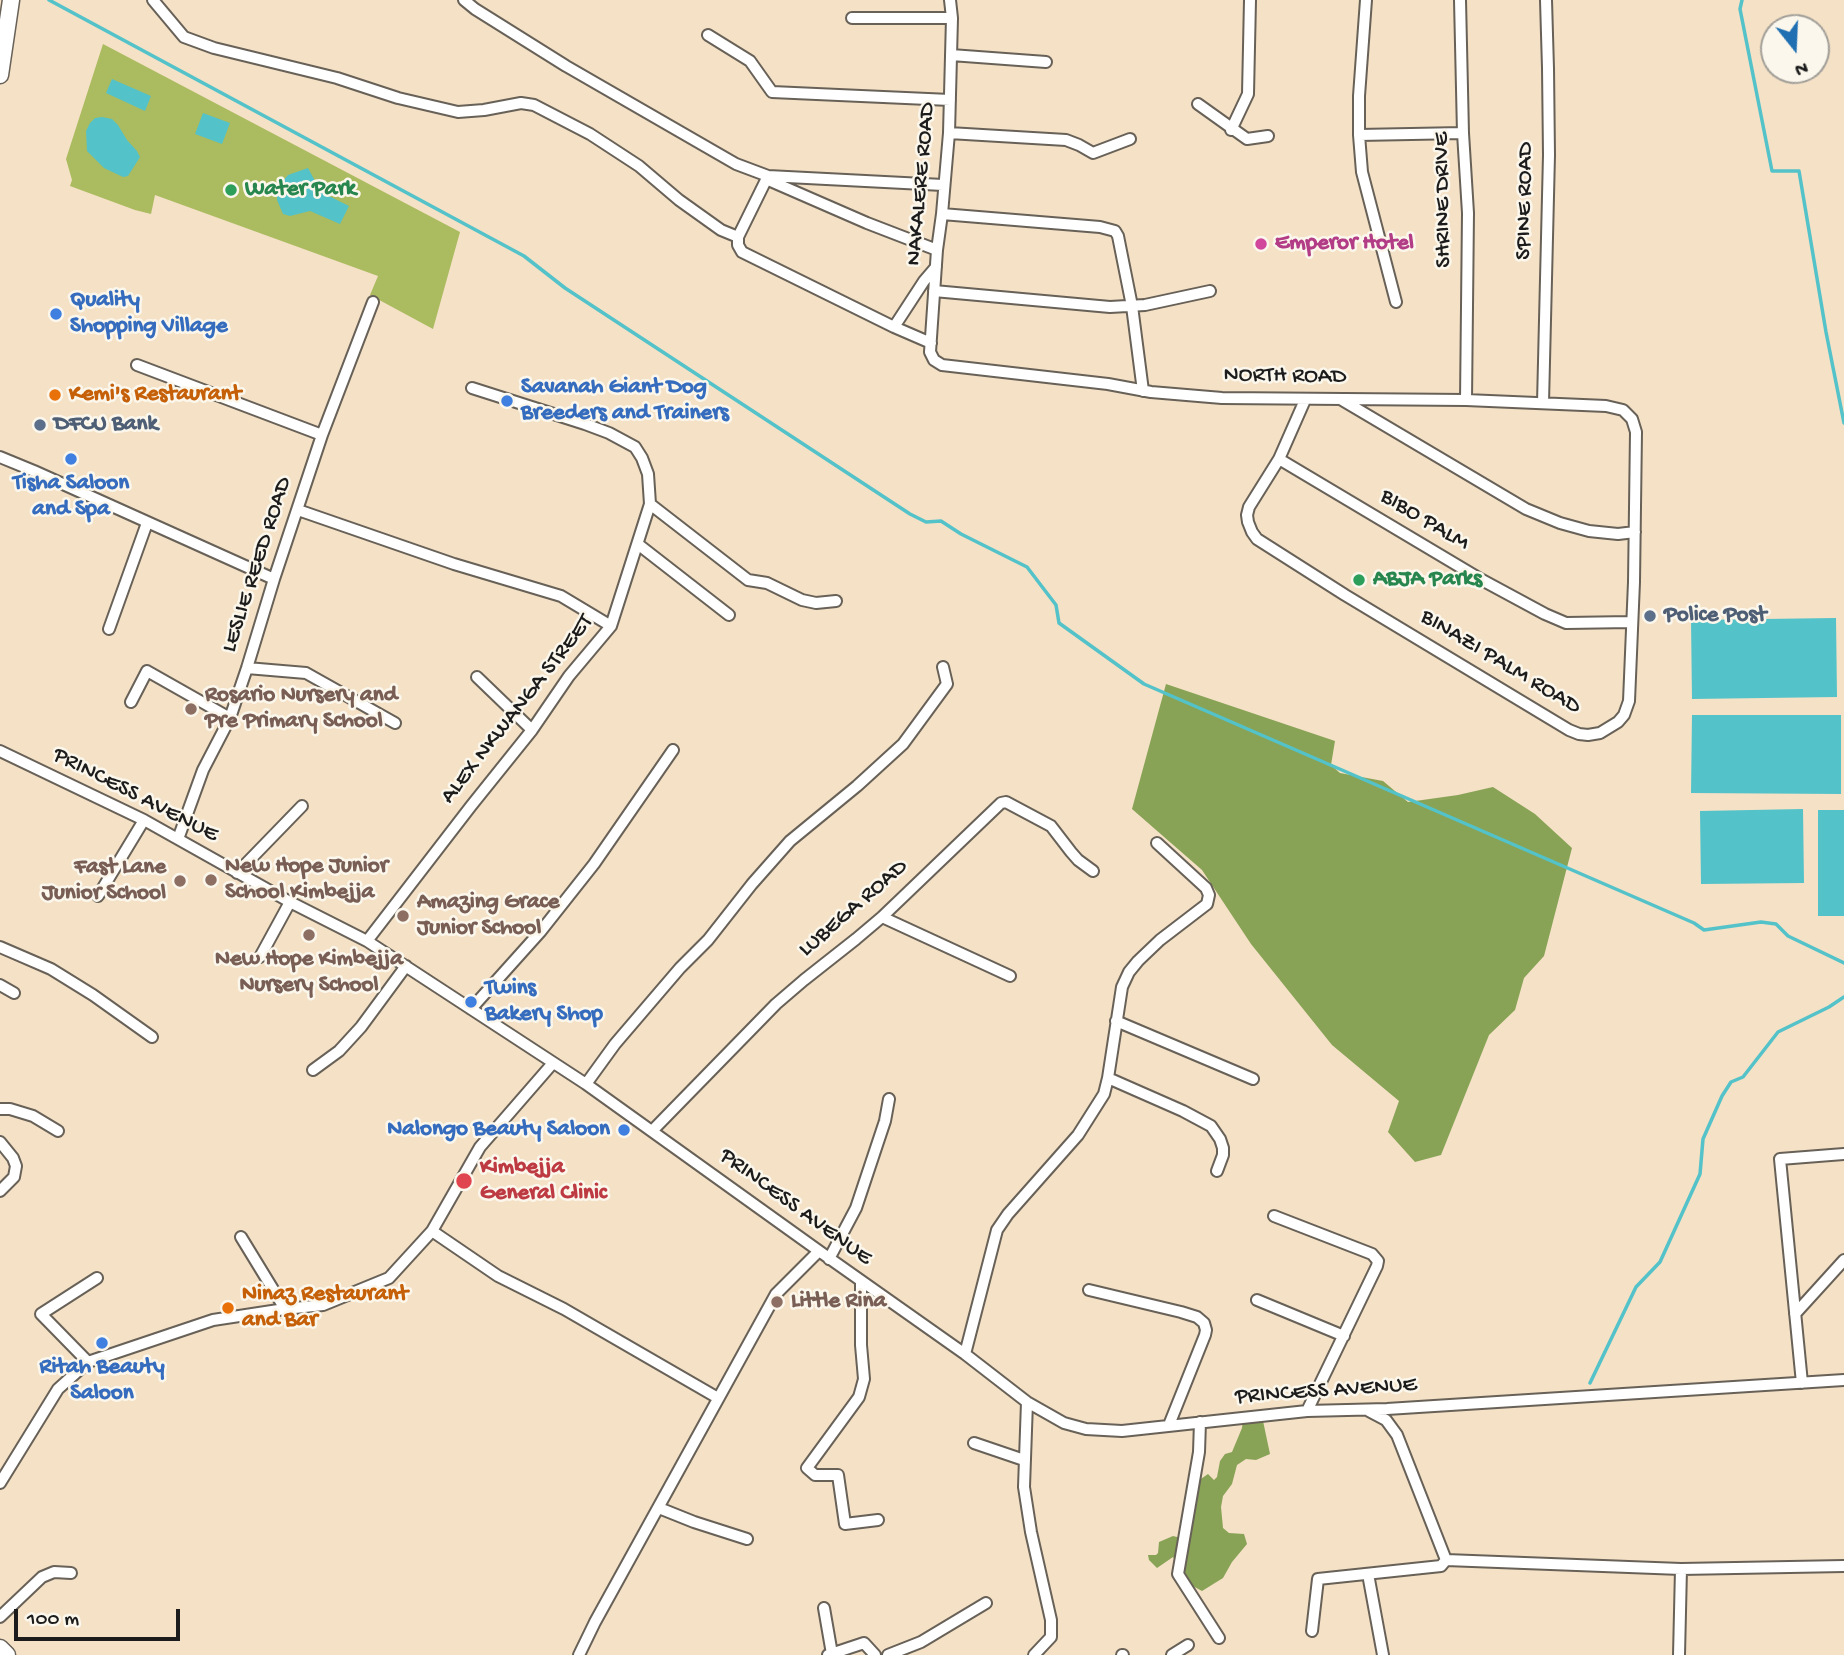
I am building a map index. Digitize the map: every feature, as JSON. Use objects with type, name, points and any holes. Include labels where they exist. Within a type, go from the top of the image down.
[{"type":"main road","points":[[0,75],[11,0]]},
{"type":"main road","points":[[0,1648],[7,1655]]},
{"type":"street","points":[[153,0],[184,37],[214,48],[337,78],[398,98],[458,112],[521,103],[534,105],[590,134],[639,166],[679,200],[721,230],[738,237]]},
{"type":"street","points":[[466,0],[475,9],[590,80],[736,163],[867,223],[937,250]]},
{"type":"street","name":"NAKALERE ROAD","points":[[942,365],[937,363],[932,355],[931,343],[949,133],[952,19],[950,0]]},
{"type":"street","points":[[1231,130],[1248,94],[1250,0]]},
{"type":"street","points":[[1366,0],[1359,96],[1362,172],[1396,302]]},
{"type":"street","name":"SHRINE DRIVE","points":[[1461,0],[1463,133],[1468,213],[1466,400]]},
{"type":"street","name":"SPINE ROAD","points":[[1543,403],[1549,155],[1546,0]]},
{"type":"street","points":[[852,18],[952,19]]},
{"type":"street","points":[[708,35],[750,61],[772,92],[950,100]]},
{"type":"street","points":[[951,55],[1046,62]]},
{"type":"street","points":[[1198,104],[1247,139],[1268,136]]},
{"type":"street","points":[[949,133],[1066,140],[1093,153],[1130,139]]},
{"type":"street","points":[[1359,135],[1463,133]]},
{"type":"street","points":[[767,177],[738,237],[742,252],[931,343]]},
{"type":"street","points":[[767,177],[943,185]]},
{"type":"street","points":[[942,214],[1100,227],[1115,231],[1132,306],[1143,391]]},
{"type":"street","points":[[894,327],[936,267]]},
{"type":"street","points":[[934,291],[1110,307],[1179,299],[1210,291]]},
{"type":"street","name":"LESLIE REED ROAD","points":[[178,839],[204,770],[230,718],[322,435],[373,302]]},
{"type":"street","points":[[136,365],[322,435]]},
{"type":"street","name":"NORTH ROAD","points":[[942,365],[1108,384],[1143,391],[1222,398],[1466,400],[1606,406],[1629,414],[1636,432],[1635,532]]},
{"type":"street","name":"ALEX NKWANGA STREET","points":[[367,941],[532,730],[569,676],[611,626],[650,504],[648,474],[635,447],[609,433],[472,388]]},
{"type":"street","points":[[1339,399],[1526,509],[1589,531],[1618,534],[1635,532],[1631,622]]},
{"type":"street","name":"BINAZI PALM ROAD","points":[[1306,400],[1279,458],[1249,507],[1247,514],[1257,539],[1345,595],[1578,734],[1600,733],[1624,715],[1629,701],[1631,622]]},
{"type":"street","points":[[0,457],[274,579]]},
{"type":"street","name":"BIBO PALM","points":[[1279,458],[1482,580],[1545,614],[1566,622],[1631,622]]},
{"type":"street","points":[[650,504],[748,580],[767,583],[802,600],[816,603],[836,601]]},
{"type":"street","points":[[298,510],[454,564],[561,596],[611,626]]},
{"type":"street","points":[[109,629],[147,523]]},
{"type":"street","points":[[639,545],[729,615]]},
{"type":"street","points":[[586,1084],[615,1044],[680,968],[708,940],[790,841],[903,744],[947,684],[943,667]]},
{"type":"street","points":[[247,668],[306,673],[395,723]]},
{"type":"street","points":[[131,702],[148,671],[230,718]]},
{"type":"street","points":[[477,677],[532,730]]},
{"type":"street","points":[[471,1009],[541,931],[594,864],[673,750]]},
{"type":"street","name":"PRINCESS AVENUE","points":[[0,751],[144,820],[290,902],[367,941],[586,1084],[965,1354],[1027,1402],[1053,1418],[1086,1429],[1122,1431],[1307,1411],[1368,1410],[1844,1380]]},
{"type":"street","name":"LUBEGA ROAD","points":[[652,1131],[776,1004],[882,918],[1001,803],[1006,802],[1051,825],[1078,860],[1093,871]]},
{"type":"street","points":[[237,873],[302,806]]},
{"type":"street","points":[[98,896],[144,820]]},
{"type":"street","points":[[965,1354],[997,1230],[1078,1135],[1104,1094],[1122,986],[1129,972],[1160,940],[1207,904],[1209,895],[1206,888],[1157,842]]},
{"type":"street","points":[[260,957],[290,902]]},
{"type":"street","points":[[882,918],[1010,976]]},
{"type":"street","points":[[0,947],[51,969],[152,1037]]},
{"type":"street","points":[[313,1069],[339,1051],[361,1027],[406,966]]},
{"type":"street","points":[[0,985],[13,993]]},
{"type":"street","points":[[1116,1021],[1254,1079]]},
{"type":"street","points":[[0,1483],[58,1389],[88,1362],[213,1320],[323,1305],[389,1278],[432,1231],[480,1147],[553,1063]]},
{"type":"street","points":[[1108,1078],[1210,1126],[1223,1148],[1217,1171]]},
{"type":"street","points":[[830,1259],[856,1208],[885,1121],[889,1099]]},
{"type":"street","points":[[0,1109],[33,1116],[58,1131]]},
{"type":"street","points":[[0,1142],[16,1166],[14,1177],[0,1191]]},
{"type":"street","points":[[1802,1382],[1780,1159],[1844,1154]]},
{"type":"street","points":[[1274,1216],[1377,1258],[1377,1266],[1307,1411]]},
{"type":"street","points":[[432,1231],[498,1276],[564,1308],[718,1398]]},
{"type":"street","points":[[241,1237],[285,1309]]},
{"type":"street","points":[[579,1655],[776,1294],[818,1251]]},
{"type":"street","points":[[1795,1314],[1844,1260]]},
{"type":"street","points":[[88,1362],[41,1314],[97,1278]]},
{"type":"street","points":[[861,1281],[864,1379],[859,1397],[807,1468],[816,1475],[838,1475],[845,1524],[878,1520]]},
{"type":"street","points":[[1089,1290],[1181,1312],[1197,1317],[1205,1323],[1205,1335],[1169,1425]]},
{"type":"street","points":[[1257,1300],[1344,1336]]},
{"type":"street","points":[[1027,1402],[1024,1487],[1051,1620],[1051,1637],[1034,1655]]},
{"type":"street","points":[[1368,1410],[1386,1420],[1397,1436],[1446,1560]]},
{"type":"street","points":[[1200,1422],[1199,1452],[1178,1574],[1219,1638]]},
{"type":"street","points":[[974,1443],[1024,1460]]},
{"type":"street","points":[[659,1508],[747,1539]]},
{"type":"street","points":[[1446,1560],[1681,1569],[1844,1566]]},
{"type":"street","points":[[1312,1630],[1318,1579],[1441,1566],[1446,1560]]},
{"type":"street","points":[[1679,1655],[1681,1569]]},
{"type":"street","points":[[0,1617],[42,1577],[54,1572],[71,1573]]},
{"type":"street","points":[[1368,1574],[1383,1655]]},
{"type":"street","points":[[888,1655],[921,1642],[986,1603]]},
{"type":"street","points":[[824,1608],[830,1654],[864,1643],[875,1655]]},
{"type":"street","points":[[1172,1655],[1188,1644]]},
{"type":"green space","name":"Water Park","points":[[103,44],[460,232],[433,329],[370,295],[378,276],[155,195],[151,214],[70,186],[72,180],[66,159]]},
{"type":"green space","points":[[1166,684],[1335,741],[1331,765],[1340,773],[1383,781],[1408,802],[1493,787],[1535,814],[1572,848],[1544,956],[1524,978],[1515,1010],[1489,1035],[1441,1155],[1415,1162],[1388,1132],[1399,1101],[1332,1045],[1251,944],[1202,870],[1132,809]]},
{"type":"green space","points":[[1243,1419],[1263,1421],[1270,1454],[1256,1460],[1246,1459],[1237,1465],[1232,1484],[1223,1496],[1223,1528],[1229,1533],[1244,1534],[1247,1544],[1223,1578],[1202,1591],[1191,1585],[1173,1557],[1157,1568],[1148,1555],[1158,1553],[1159,1542],[1173,1536],[1181,1538],[1192,1485],[1208,1474],[1214,1480],[1217,1477],[1220,1461],[1225,1454],[1232,1452]]},
{"type":"water","points":[[112,79],[151,96],[145,111],[106,93]]},
{"type":"water","points":[[203,113],[230,123],[222,144],[195,134]]},
{"type":"water","points":[[95,118],[112,119],[118,125],[140,157],[128,176],[123,177],[104,168],[87,151],[86,131]]},
{"type":"water","points":[[308,168],[321,192],[349,206],[340,224],[310,211],[290,216],[283,214],[277,200],[277,192],[288,175]]},
{"type":"water","points":[[1836,618],[1837,697],[1692,699],[1691,620]]},
{"type":"water","points":[[1692,715],[1841,715],[1841,794],[1691,793]]},
{"type":"water","points":[[1803,809],[1804,883],[1701,884],[1700,811]]},
{"type":"water","points":[[1818,810],[1844,810],[1844,916],[1818,916]]},
{"type":"waterway","points":[[49,0],[524,256],[565,288],[910,514],[926,522],[941,521],[1027,567],[1056,605],[1059,623],[1144,684],[1694,923],[1704,930],[1761,922],[1776,924],[1788,936],[1844,963]]},
{"type":"waterway","points":[[1742,0],[1740,9],[1772,171],[1799,171],[1844,423]]},
{"type":"waterway","points":[[1590,1383],[1636,1287],[1660,1262],[1700,1174],[1703,1139],[1731,1082],[1743,1077],[1778,1032],[1844,997]]},
{"type":"place","name":"Water Park","points":[[231,190]]},
{"type":"place","name":"Emperor Hotel","points":[[1261,244]]},
{"type":"place","name":"Quality Shopping Village","points":[[56,314]]},
{"type":"place","name":"Kemi's Restaurant","points":[[55,395]]},
{"type":"place","name":"Savanah Giant Dog Breeders and Trainers","points":[[507,401]]},
{"type":"place","name":"DFCU Bank","points":[[40,425]]},
{"type":"place","name":"Tisha Saloon and Spa","points":[[71,459]]},
{"type":"place","name":"ABJA Parks","points":[[1359,580]]},
{"type":"place","name":"Police Post","points":[[1650,616]]},
{"type":"place","name":"Rosario Nursery and Pre Primary School","points":[[191,709]]},
{"type":"place","name":"New Hope Junior School Kimbejja","points":[[211,880]]},
{"type":"place","name":"Fast Lane Junior School","points":[[180,881]]},
{"type":"place","name":"Amazing Grace Junior School","points":[[403,916]]},
{"type":"place","name":"New Hope Kimbejja Nursery School","points":[[309,935]]},
{"type":"place","name":"Twins Bakery Shop","points":[[471,1002]]},
{"type":"place","name":"Nalongo Beauty Saloon","points":[[624,1130]]},
{"type":"place","name":"Kimbejja General Clinic","points":[[464,1181]]},
{"type":"place","name":"Little Rina","points":[[777,1302]]},
{"type":"place","name":"Ninaz Restaurant and Bar","points":[[228,1308]]},
{"type":"place","name":"Ritah Beauty Saloon","points":[[102,1343]]}]
